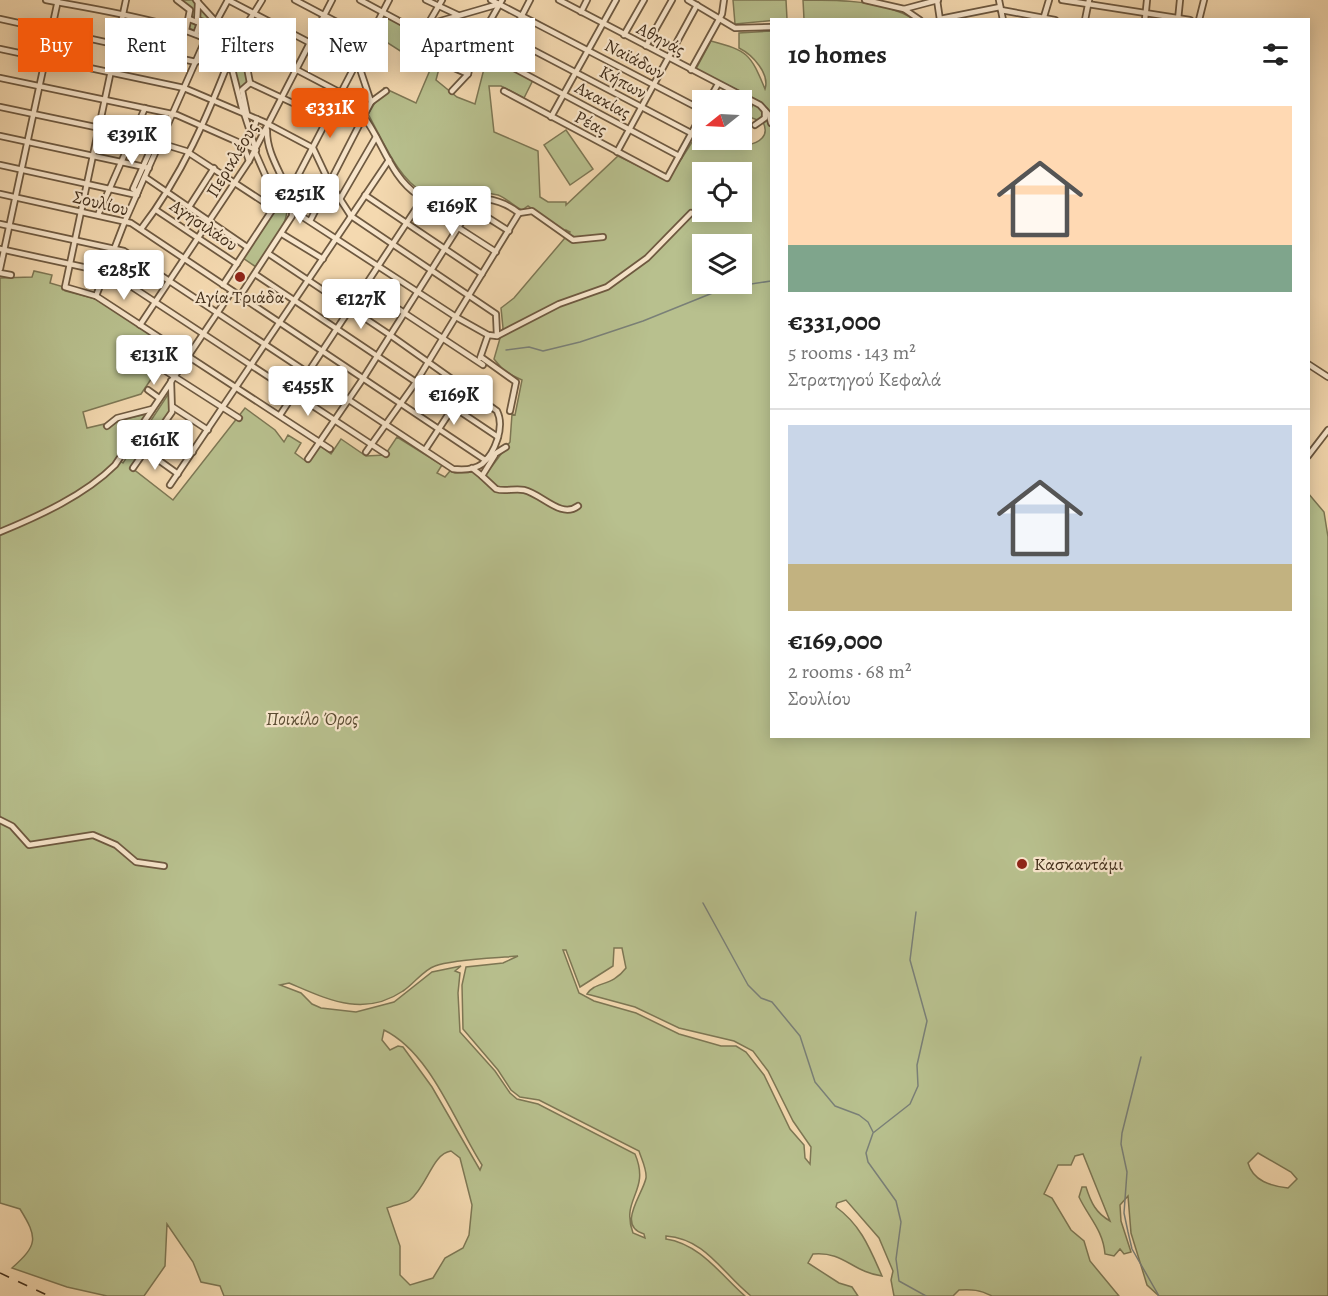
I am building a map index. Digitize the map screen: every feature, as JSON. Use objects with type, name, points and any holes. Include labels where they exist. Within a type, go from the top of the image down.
[{"type":"street","points":[[46,0],[81,4],[131,18]]},
{"type":"street","points":[[81,4],[85,0]]},
{"type":"street","points":[[122,16],[126,0]]},
{"type":"street","points":[[177,0],[190,10],[187,26]]},
{"type":"street","points":[[217,18],[228,0],[308,42]]},
{"type":"street","points":[[252,18],[262,0]]},
{"type":"street","points":[[295,0],[330,18]]},
{"type":"street","name":"Περικλέους","points":[[322,18],[332,0]]},
{"type":"street","name":"Ακακίας","points":[[360,0],[400,20]]},
{"type":"street","points":[[380,18],[389,0]]},
{"type":"street","points":[[426,0],[458,15]]},
{"type":"street","points":[[432,18],[442,0]]},
{"type":"street","name":"Ναϊάδων","points":[[491,0],[500,2],[692,106]]},
{"type":"street","points":[[522,16],[530,0]]},
{"type":"street","name":"Αθηνάς","points":[[559,0],[760,105],[765,111]]},
{"type":"street","points":[[581,12],[587,0]]},
{"type":"street","points":[[551,117],[616,0]]},
{"type":"street","points":[[624,35],[644,0]]},
{"type":"street","points":[[646,46],[672,0]]},
{"type":"street","points":[[688,0],[735,28],[770,27]]},
{"type":"street","points":[[691,70],[720,17],[724,0]]},
{"type":"street","points":[[865,0],[904,9],[917,18]]},
{"type":"street","points":[[904,9],[937,0],[940,18]]},
{"type":"street","points":[[999,0],[1003,18]]},
{"type":"street","points":[[946,18],[1001,9],[1043,18],[1049,0]]},
{"type":"street","points":[[1062,0],[1088,2],[1145,17],[1162,18]]},
{"type":"street","points":[[1145,17],[1147,0]]},
{"type":"street","points":[[1178,18],[1180,0]]},
{"type":"street","points":[[1200,18],[1202,0]]},
{"type":"street","points":[[54,18],[58,1]]},
{"type":"street","points":[[197,1],[212,18]]},
{"type":"street","points":[[196,34],[197,1]]},
{"type":"street","points":[[448,18],[500,2]]},
{"type":"street","points":[[491,18],[500,2]]},
{"type":"street","points":[[1085,18],[1088,2]]},
{"type":"street","points":[[617,152],[697,5]]},
{"type":"street","points":[[0,19],[18,23]]},
{"type":"street","points":[[189,19],[198,23]]},
{"type":"street","points":[[187,30],[199,35]]},
{"type":"street","name":"Περικλέους","points":[[296,69],[308,45]]},
{"type":"street","points":[[0,49],[18,53]]},
{"type":"street","name":"Κήπων","points":[[535,52],[691,133]]},
{"type":"street","points":[[96,296],[153,151],[173,114],[199,54]]},
{"type":"street","points":[[187,59],[199,62]]},
{"type":"street","points":[[296,69],[341,93]]},
{"type":"street","points":[[11,275],[0,271],[2,249],[42,72]]},
{"type":"street","points":[[330,449],[96,296],[65,287],[110,72],[184,88],[245,113],[313,148],[329,182],[351,216],[498,315],[497,336]]},
{"type":"street","points":[[141,229],[156,210],[190,153],[225,72]]},
{"type":"street","points":[[234,72],[256,151],[277,202]]},
{"type":"street","points":[[248,72],[250,83]]},
{"type":"street","name":"Περικλέους","points":[[140,325],[256,151],[294,72]]},
{"type":"street","points":[[223,285],[277,202],[287,192],[313,148],[352,72]]},
{"type":"street","points":[[361,72],[371,102]]},
{"type":"street","points":[[452,91],[468,74],[463,72]]},
{"type":"street","name":"Ακακίας","points":[[518,72],[679,156]]},
{"type":"street","points":[[0,78],[173,114],[256,151]]},
{"type":"street","points":[[250,83],[327,119],[356,111],[364,117],[405,184],[422,201],[458,228],[496,252]]},
{"type":"street","points":[[245,113],[242,90],[250,83]]},
{"type":"street","points":[[715,90],[718,84]]},
{"type":"street","points":[[310,221],[371,102],[386,91]]},
{"type":"street","name":"Ρέας","points":[[504,91],[667,178],[679,156]]},
{"type":"street","points":[[0,107],[158,141],[190,153],[273,208]]},
{"type":"street","points":[[98,215],[145,108]]},
{"type":"street","points":[[765,111],[765,118]]},
{"type":"street","points":[[765,111],[770,121]]},
{"type":"street","points":[[765,118],[770,122]]},
{"type":"street","points":[[755,125],[765,118]]},
{"type":"street","points":[[257,119],[254,128],[265,133]]},
{"type":"street","points":[[240,296],[282,234],[292,210],[268,145],[268,125]]},
{"type":"street","points":[[679,156],[691,133]]},
{"type":"street","points":[[0,136],[146,168]]},
{"type":"street","points":[[340,199],[376,137]]},
{"type":"street","points":[[242,144],[249,162]]},
{"type":"street","points":[[170,485],[389,160]]},
{"type":"street","points":[[0,165],[110,189],[136,192]]},
{"type":"street","points":[[189,207],[214,168]]},
{"type":"street","points":[[142,179],[167,192],[247,247]]},
{"type":"street","name":"Σουλίου","points":[[0,194],[125,221],[141,229],[402,402],[485,460]]},
{"type":"street","points":[[365,195],[482,274]]},
{"type":"street","points":[[422,201],[475,197],[494,199],[519,213],[532,211],[573,240],[603,237]]},
{"type":"street","points":[[308,459],[364,377],[471,207],[475,197]]},
{"type":"street","points":[[280,415],[422,201]]},
{"type":"street","points":[[471,207],[509,231]]},
{"type":"street","name":"Αγησιλάου","points":[[156,210],[237,264]]},
{"type":"street","points":[[292,210],[456,317],[488,335],[497,336],[560,304],[607,287],[647,258],[691,213]]},
{"type":"street","points":[[366,452],[416,382],[519,213]]},
{"type":"street","points":[[0,224],[115,248],[170,280],[453,469],[472,468],[506,447]]},
{"type":"street","points":[[282,234],[323,259]]},
{"type":"street","points":[[2,249],[106,271],[386,454]]},
{"type":"street","points":[[269,254],[492,407],[501,424],[498,437],[485,460]]},
{"type":"street","points":[[255,274],[498,437]]},
{"type":"street","points":[[365,287],[442,339],[516,382],[510,411]]},
{"type":"street","points":[[0,532],[103,477],[115,465],[232,291]]},
{"type":"street","points":[[481,362],[488,335]]},
{"type":"street","points":[[1310,365],[1328,377]]},
{"type":"street","points":[[161,368],[172,378],[239,418]]},
{"type":"street","points":[[133,468],[173,407],[172,378]]},
{"type":"street","points":[[425,450],[465,389]]},
{"type":"street","points":[[148,390],[159,398]]},
{"type":"street","points":[[173,407],[208,430]]},
{"type":"street","points":[[107,426],[117,417],[152,409]]},
{"type":"street","points":[[160,430],[193,452]]},
{"type":"street","points":[[1310,453],[1328,430]]},
{"type":"street","points":[[146,451],[178,474]]},
{"type":"street","points":[[482,476],[496,453]]},
{"type":"street","points":[[472,468],[496,489],[523,489],[541,496],[563,510],[573,510],[578,506]]},
{"type":"street","points":[[0,820],[12,826],[29,845],[93,835],[106,840],[136,861],[164,866]]},
{"type":"green space","points":[[179,0],[195,0],[210,18],[199,18],[199,32],[188,28],[192,10]]},
{"type":"green space","points":[[733,0],[786,0],[787,18],[770,18],[770,21],[735,24]]},
{"type":"green space","points":[[803,0],[860,2],[888,8],[912,18],[804,18]]},
{"type":"green space","name":"Ποικίλο Όρος","points":[[383,12],[400,21],[400,51],[388,43],[388,18],[380,18]]},
{"type":"green space","name":"Ποικίλο Όρος","points":[[770,31],[770,738],[1310,738],[1310,495],[1324,512],[1328,537],[1328,1296],[1159,1296],[1147,1285],[1131,1233],[1128,1196],[1120,1205],[1121,1221],[1131,1252],[1124,1254],[1120,1249],[1114,1256],[1105,1254],[1099,1231],[1079,1197],[1082,1187],[1086,1187],[1095,1207],[1110,1221],[1083,1154],[1075,1156],[1071,1165],[1058,1165],[1044,1194],[1052,1198],[1071,1230],[1084,1241],[1090,1261],[1119,1296],[992,1296],[980,1291],[959,1290],[953,1296],[894,1296],[891,1280],[893,1271],[879,1238],[846,1200],[837,1203],[836,1207],[858,1230],[869,1247],[882,1276],[824,1254],[813,1254],[808,1263],[839,1283],[852,1287],[858,1296],[751,1296],[703,1250],[680,1238],[666,1236],[666,1239],[678,1242],[700,1254],[745,1296],[224,1296],[220,1286],[201,1282],[193,1262],[167,1224],[165,1266],[144,1296],[107,1296],[67,1287],[12,1268],[31,1247],[32,1234],[20,1209],[0,1203],[0,278],[32,277],[34,271],[52,275],[50,283],[64,287],[65,291],[96,299],[161,341],[153,353],[164,360],[141,394],[83,412],[87,428],[147,414],[118,459],[123,463],[171,390],[171,412],[132,468],[173,500],[245,408],[275,430],[284,442],[288,435],[301,443],[295,453],[307,462],[319,445],[331,454],[341,439],[366,456],[385,455],[397,437],[442,465],[437,473],[445,477],[450,471],[474,472],[485,481],[484,477],[510,442],[512,414],[515,415],[522,380],[505,372],[494,359],[503,328],[501,308],[514,298],[570,232],[566,230],[566,232],[528,206],[522,210],[498,195],[479,193],[441,197],[424,193],[414,186],[398,168],[368,114],[384,88],[416,103],[429,72],[438,72],[436,80],[457,97],[475,104],[483,72],[517,72],[533,80],[524,98],[501,86],[489,86],[494,132],[538,151],[540,197],[548,202],[566,202],[566,205],[618,156],[668,180],[692,142],[692,150],[752,150],[752,144],[759,141],[765,131],[763,122],[752,118],[753,105],[761,102],[752,97],[752,90],[737,90],[696,69],[711,41],[723,44],[746,55],[765,89],[763,71],[750,55],[739,48],[739,33]],"holes":[[[614,948],[622,948],[626,968],[621,974],[594,987],[587,994],[635,1007],[679,1028],[734,1041],[753,1051],[768,1071],[793,1121],[811,1147],[810,1164],[805,1158],[804,1145],[790,1129],[764,1075],[746,1052],[736,1046],[721,1046],[679,1034],[636,1013],[594,1001],[579,993],[563,950],[566,950],[580,987],[613,966]],[[518,956],[503,963],[466,967],[462,985],[463,1029],[498,1070],[511,1090],[520,1097],[539,1100],[639,1151],[646,1178],[633,1209],[632,1224],[636,1230],[644,1234],[645,1238],[633,1233],[630,1221],[630,1211],[640,1177],[635,1154],[538,1104],[517,1099],[510,1093],[495,1071],[460,1032],[458,993],[460,973],[455,971],[461,966],[432,972],[394,1002],[356,1012],[321,1008],[312,1004],[301,993],[280,985],[289,983],[331,1000],[359,1005],[388,999],[403,991],[435,966],[475,959]],[[384,1030],[401,1041],[429,1072],[482,1165],[480,1170],[432,1087],[403,1047],[398,1046],[390,1050],[382,1040]],[[451,1151],[460,1158],[472,1205],[469,1235],[463,1248],[445,1258],[433,1278],[410,1285],[400,1275],[400,1246],[387,1208],[410,1200],[439,1158]],[[1258,1153],[1291,1172],[1297,1179],[1288,1188],[1264,1182],[1254,1174],[1248,1163]]]},
{"type":"green space","points":[[235,72],[247,72],[249,80],[241,90],[244,107]]},
{"type":"green space","points":[[566,130],[593,169],[570,185],[544,145]]},
{"type":"green space","points":[[285,193],[287,213],[284,223],[256,267],[243,258]]},
{"type":"waterway","points":[[506,350],[529,347],[543,351],[580,342],[643,321],[725,288],[770,281]]},
{"type":"waterway","points":[[703,903],[748,985],[761,998],[772,1002],[800,1036],[815,1082],[835,1106],[859,1115],[868,1122],[873,1132]]},
{"type":"waterway","points":[[916,912],[910,960],[927,1021],[917,1065],[918,1086],[910,1104],[873,1133],[866,1153],[868,1162],[896,1201],[901,1222],[896,1259],[899,1281],[926,1296]]},
{"type":"waterway","points":[[1141,1057],[1122,1133],[1121,1144],[1127,1172],[1124,1213],[1132,1249],[1159,1296]]},
{"type":"railway","points":[[0,1273],[49,1296]]},
{"type":"place","name":"Αγία Τριάδα","points":[[240,277]]},
{"type":"place","name":"Κασκαντάμι","points":[[1022,864]]}]
